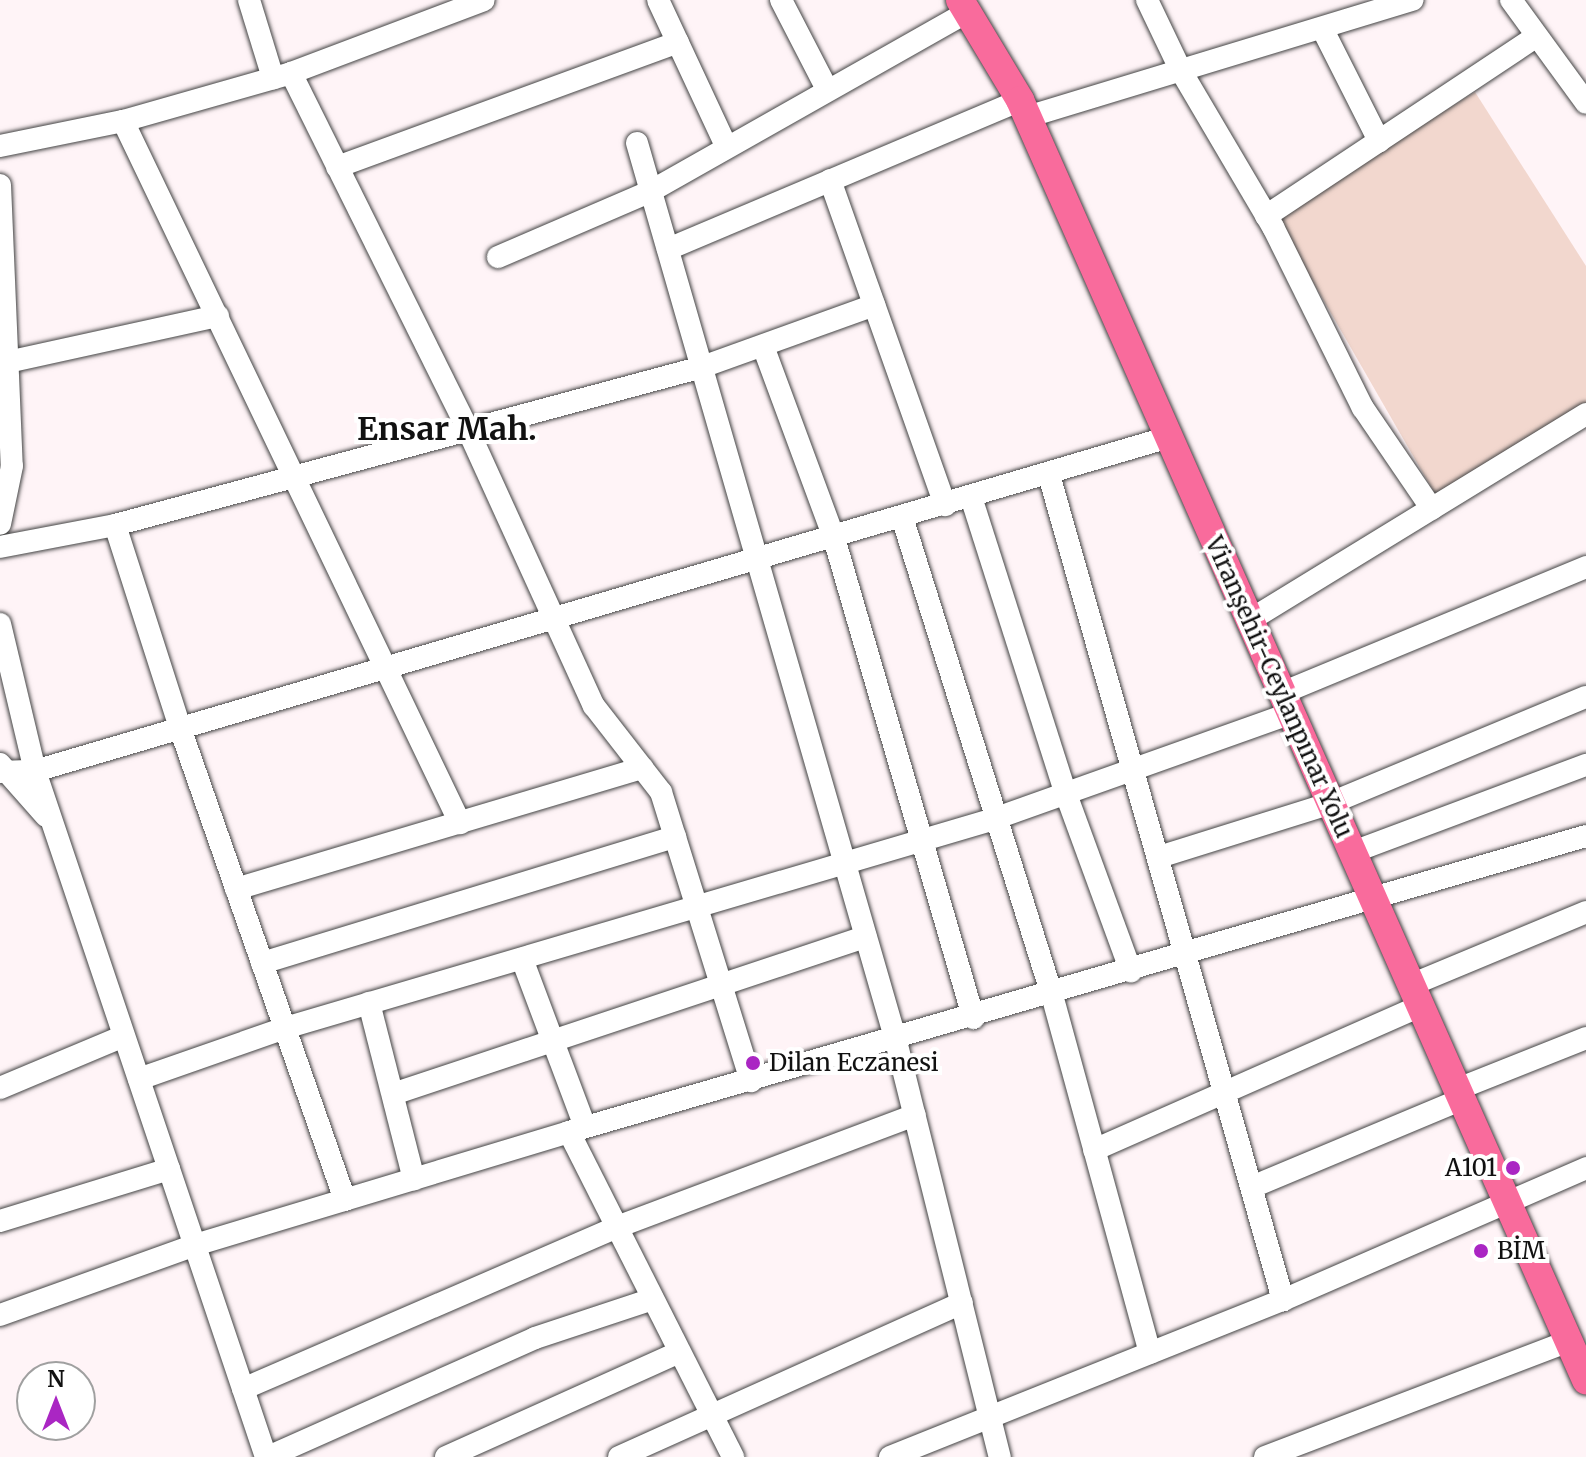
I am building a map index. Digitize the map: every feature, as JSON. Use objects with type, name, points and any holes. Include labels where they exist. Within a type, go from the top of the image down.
[{"type":"main road","name":"Viranşehir-Ceylanpınar Yolu","points":[[963,6],[1024,109],[1586,1380]]},
{"type":"street","points":[[249,0],[282,76],[337,167],[468,430],[594,706],[661,792],[751,1081]]},
{"type":"street","points":[[0,146],[123,121],[282,76],[484,0]]},
{"type":"street","points":[[658,0],[726,146]]},
{"type":"street","points":[[781,0],[827,89]]},
{"type":"street","points":[[668,249],[830,180],[1024,109],[1181,71],[1413,0]]},
{"type":"street","points":[[1517,1],[1537,36],[1586,103]]},
{"type":"street","points":[[1156,2],[1181,71],[1266,216],[1363,408],[1432,509]]},
{"type":"street","points":[[498,257],[651,191],[963,6]]},
{"type":"street","points":[[1322,28],[1379,141]]},
{"type":"street","points":[[1266,216],[1537,36]]},
{"type":"street","points":[[337,167],[678,42]]},
{"type":"street","points":[[123,121],[389,668],[460,823]]},
{"type":"street","points":[[637,143],[896,1041],[1000,1457]]},
{"type":"street","points":[[830,180],[945,505]]},
{"type":"street","points":[[0,185],[12,466],[0,524]]},
{"type":"street","points":[[0,547],[115,525],[295,473],[702,367],[874,305]]},
{"type":"street","points":[[8,362],[218,316]]},
{"type":"street","points":[[763,346],[834,538],[973,1018]]},
{"type":"street","points":[[1250,620],[1586,414]]},
{"type":"street","points":[[2,769],[35,771],[1049,475],[1169,437]]},
{"type":"street","points":[[1049,475],[1227,1093],[1283,1300]]},
{"type":"street","points":[[971,497],[1066,794],[1131,972]]},
{"type":"street","points":[[902,517],[994,819],[1052,995],[1150,1353]]},
{"type":"street","points":[[115,525],[180,728],[345,1200]]},
{"type":"street","points":[[139,1079],[285,1028],[994,819],[1134,770],[1586,567]]},
{"type":"street","points":[[0,624],[35,771],[267,1457],[535,1338],[653,1299]]},
{"type":"street","points":[[1159,857],[1331,803],[1586,697]]},
{"type":"street","points":[[1353,852],[1586,765]]},
{"type":"street","points":[[236,889],[642,768]]},
{"type":"street","points":[[2,769],[52,823]]},
{"type":"street","points":[[0,1315],[195,1245],[577,1130],[896,1041],[1375,901],[1586,836]]},
{"type":"street","points":[[262,963],[675,837]]},
{"type":"street","points":[[1094,1150],[1227,1093],[1416,995],[1586,912]]},
{"type":"street","points":[[393,1094],[866,937]]},
{"type":"street","points":[[522,959],[552,1040],[577,1130],[617,1227],[733,1457]]},
{"type":"street","points":[[369,1003],[414,1179]]},
{"type":"street","points":[[0,1088],[124,1036]]},
{"type":"street","points":[[1252,1187],[1586,1038]]},
{"type":"street","points":[[243,1389],[617,1227],[915,1115]]},
{"type":"street","points":[[890,1457],[991,1420],[1283,1300],[1586,1168]]},
{"type":"street","points":[[0,1221],[169,1169]]},
{"type":"street","points":[[619,1457],[711,1413],[962,1303]]},
{"type":"street","points":[[1265,1457],[1568,1341]]},
{"type":"street","points":[[446,1457],[680,1352]]},
{"type":"shaded area","points":[[1475,92],[1586,266],[1586,405],[1435,494],[1275,216]]},
{"type":"place","name":"Dilan Eczanesi","points":[[753,1063]]},
{"type":"place","name":"A101","points":[[1513,1168]]},
{"type":"place","name":"BİM","points":[[1481,1251]]},
{"type":"district","name":"Ensar Mah.","points":[[447,429]]}]
